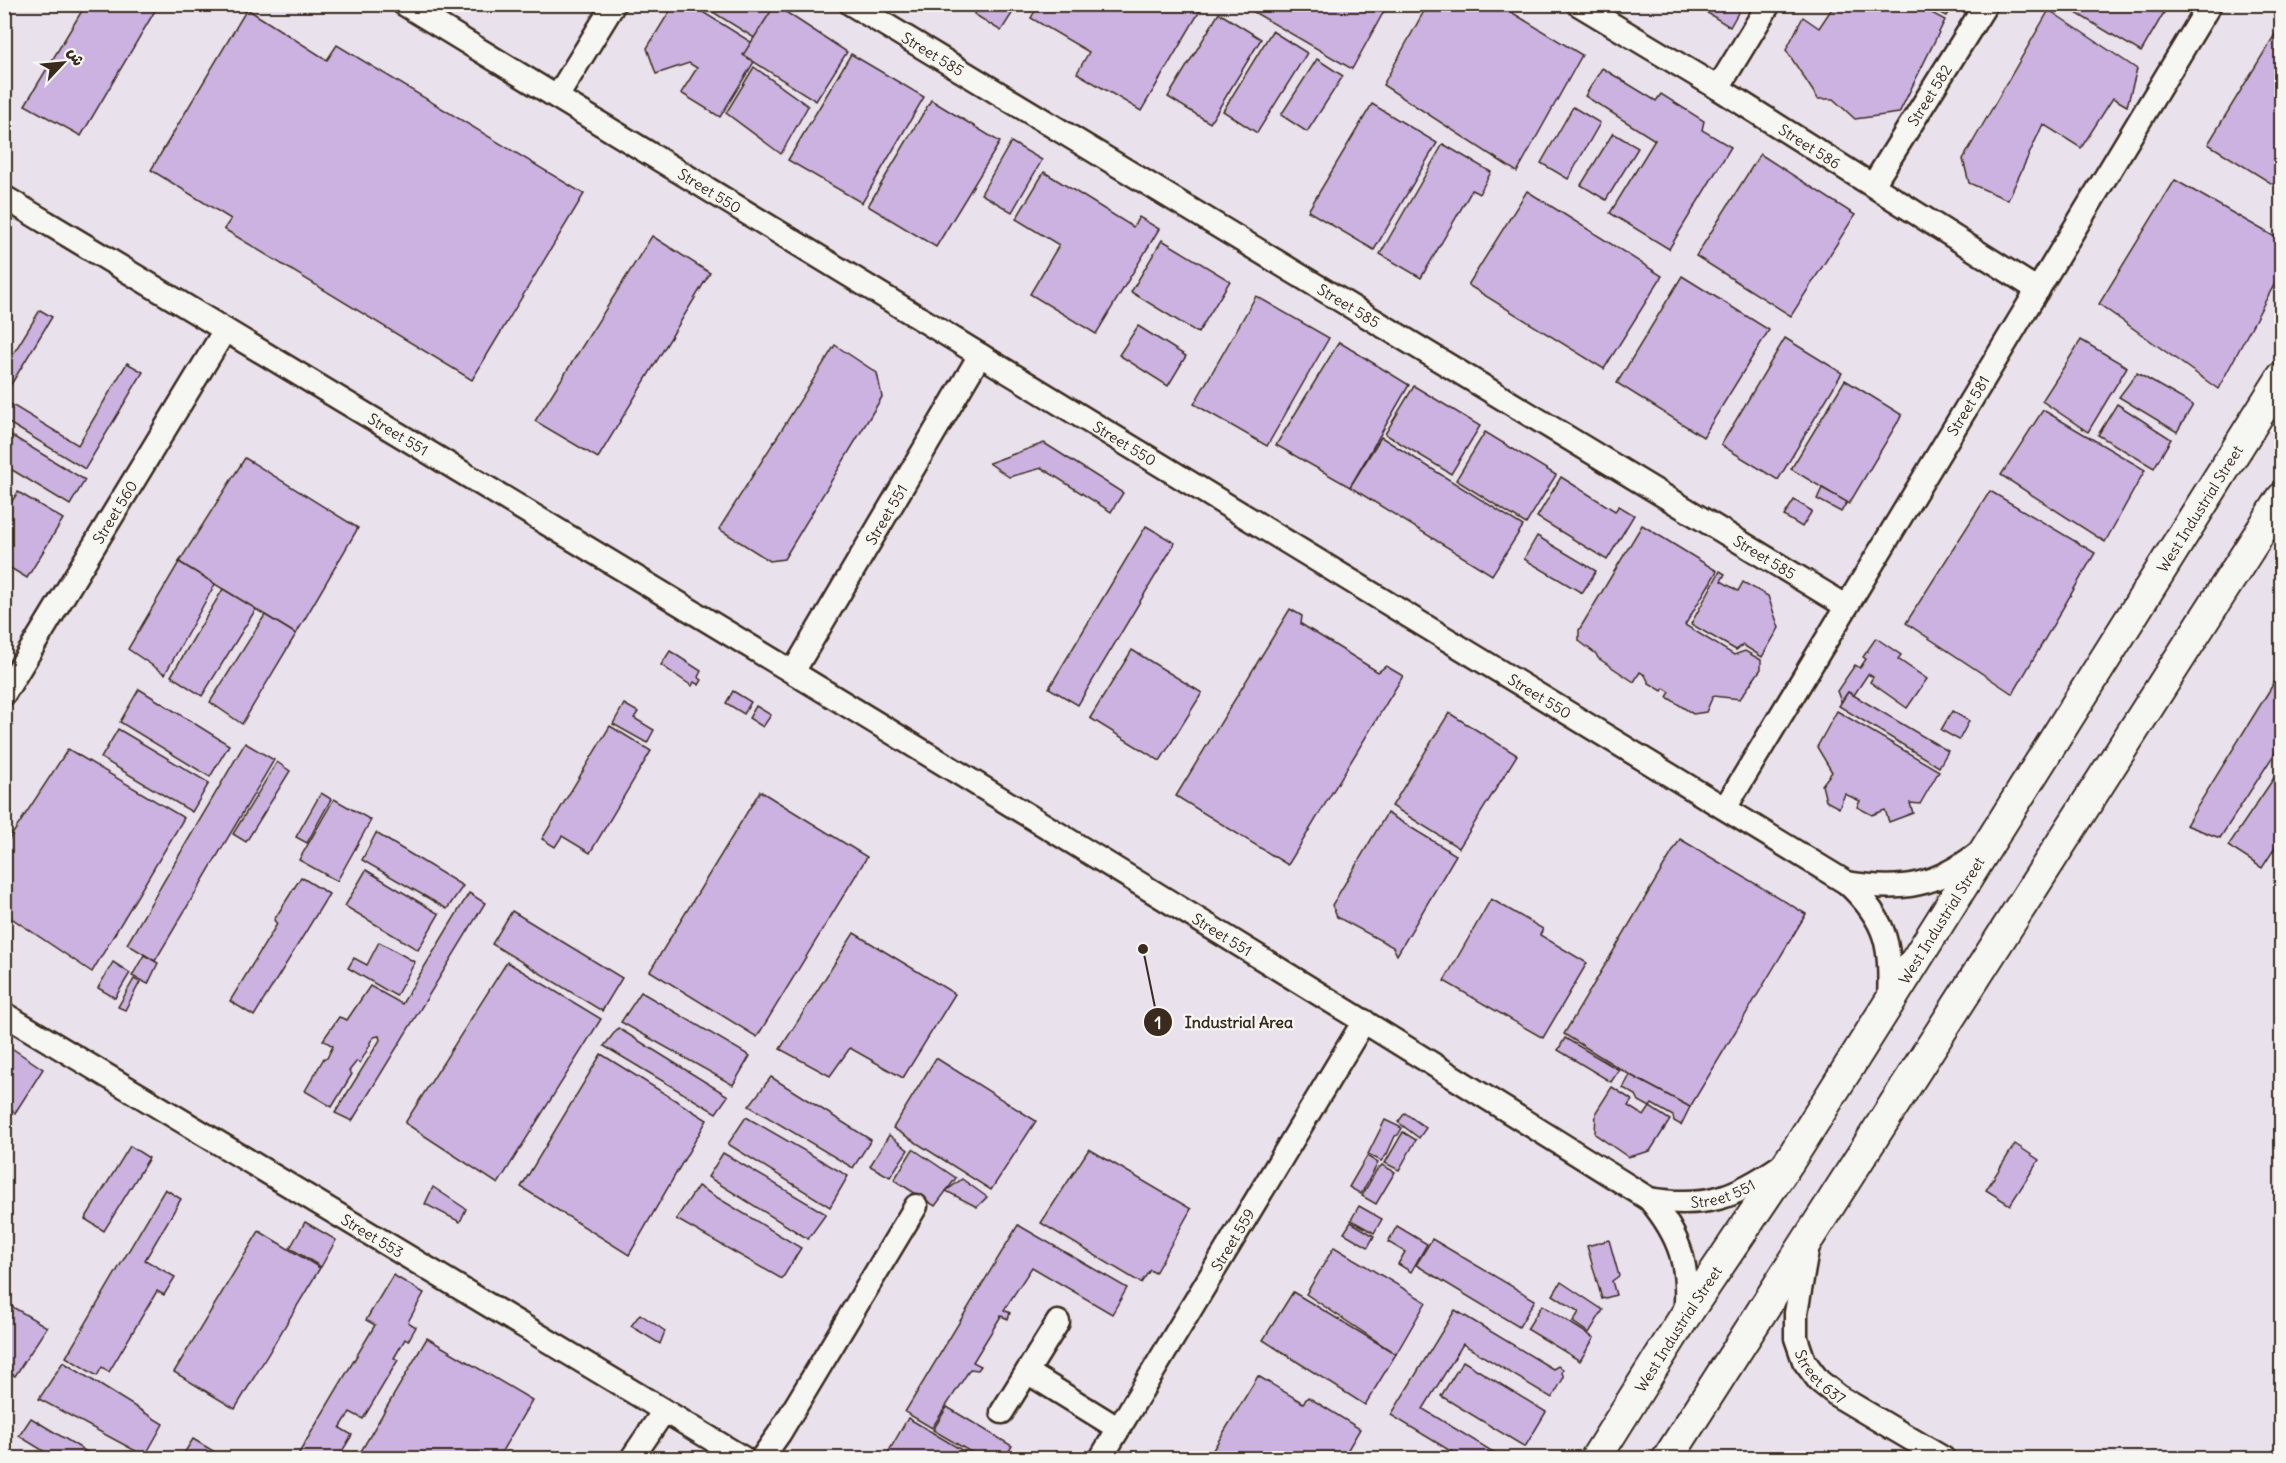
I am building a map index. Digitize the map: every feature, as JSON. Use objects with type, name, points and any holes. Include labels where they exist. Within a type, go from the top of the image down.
[{"type":"main road","name":"West Industrial Street","points":[[1596,1458],[1686,1316],[1790,1160],[2282,377]]},
{"type":"main road","points":[[1668,1458],[2282,498]]},
{"type":"street","name":"Street 550","points":[[404,4],[1847,883],[1866,901],[1881,923],[1888,948],[1889,1003]]},
{"type":"street","points":[[557,98],[614,4]]},
{"type":"street","name":"Street 585","points":[[850,4],[1846,606]]},
{"type":"street","name":"Street 586","points":[[1578,4],[1718,88],[2038,290]]},
{"type":"street","points":[[1718,88],[1769,4]]},
{"type":"street","name":"Street 582","points":[[1873,186],[1986,4]]},
{"type":"street","name":"Street 581","points":[[1725,808],[2210,4]]},
{"type":"street","name":"Street 551","points":[[4,197],[793,672],[1364,1021],[1649,1199],[1666,1218],[1678,1241],[1685,1265],[1688,1290],[1686,1316]]},
{"type":"street","name":"Street 560","points":[[4,694],[13,661],[225,330]]},
{"type":"street","name":"Street 551","points":[[793,672],[980,355]]},
{"type":"street","name":"Street 550","points":[[1847,883],[1877,888],[1906,887],[1935,880],[1961,867],[1987,846]]},
{"type":"street","name":"Street 553","points":[[4,1014],[743,1458]]},
{"type":"street","name":"Street 559","points":[[1101,1458],[1364,1021]]},
{"type":"street","name":"Street 551","points":[[1649,1199],[1679,1204],[1710,1201],[1739,1192],[1790,1160]]},
{"type":"street","points":[[762,1458],[779,1434],[916,1206]]},
{"type":"street","name":"Street 637","points":[[1809,1238],[1796,1313],[1796,1338],[1804,1361],[1819,1381],[1838,1396],[1943,1458]]},
{"type":"street","points":[[1002,1412],[1058,1322]]},
{"type":"street","points":[[1027,1372],[1119,1429]]},
{"type":"street","points":[[632,1458],[664,1411]]},
{"type":"shaded area","points":[[5,5],[2281,5],[2281,343],[2246,415],[2282,439],[2281,1458],[5,1458]]},
{"type":"building","points":[[86,4],[159,4],[81,136],[25,105]]},
{"type":"building","points":[[674,4],[690,4],[762,49],[720,117],[681,93],[697,68],[689,63],[656,74],[647,48]]},
{"type":"building","points":[[700,4],[774,4],[784,12],[764,44]]},
{"type":"building","points":[[980,4],[1018,4],[1001,31],[974,14]]},
{"type":"building","points":[[1039,4],[1204,4],[1141,111],[1077,73],[1089,52],[1031,18]]},
{"type":"building","points":[[1240,4],[1388,4],[1352,69]]},
{"type":"building","points":[[1428,4],[1498,4],[1582,55],[1517,172],[1383,85]]},
{"type":"building","points":[[1693,4],[1743,4],[1730,27]]},
{"type":"building","points":[[1835,4],[1915,4],[1945,20],[1899,113],[1855,119],[1833,99],[1818,99],[1786,50],[1803,17],[1819,28]]},
{"type":"building","points":[[1921,4],[1954,4],[1947,16]]},
{"type":"building","points":[[2061,4],[2169,4],[2141,52]]},
{"type":"building","points":[[775,5],[847,52],[816,101],[743,55]]},
{"type":"building","points":[[247,9],[327,60],[337,45],[584,194],[472,380],[224,229],[231,219],[151,170]]},
{"type":"building","points":[[2049,10],[2137,69],[2127,106],[2113,98],[2081,148],[2043,124],[2008,200],[1969,183],[1963,159]]},
{"type":"building","points":[[1219,13],[1261,39],[1210,123],[1168,97]]},
{"type":"building","points":[[1272,31],[1307,53],[1257,133],[1223,111]]},
{"type":"building","points":[[2277,31],[2282,34],[2282,190],[2208,144]]},
{"type":"building","points":[[851,54],[924,97],[862,203],[788,160]]},
{"type":"building","points":[[1317,59],[1343,76],[1307,132],[1281,115]]},
{"type":"building","points":[[754,67],[808,106],[781,154],[726,113]]},
{"type":"building","points":[[1602,68],[1656,101],[1661,94],[1704,121],[1702,130],[1731,147],[1669,249],[1610,213],[1655,140],[1585,96]]},
{"type":"building","points":[[931,100],[1000,142],[936,247],[868,206]]},
{"type":"building","points":[[1372,104],[1437,143],[1374,250],[1308,211]]},
{"type":"building","points":[[1573,107],[1600,123],[1568,179],[1541,163]]},
{"type":"building","points":[[1613,133],[1638,148],[1606,200],[1581,185]]},
{"type":"building","points":[[1011,142],[1042,160],[1012,212],[981,194]]},
{"type":"building","points":[[1443,144],[1491,172],[1479,194],[1472,190],[1421,278],[1380,254]]},
{"type":"building","points":[[1760,154],[1855,215],[1791,316],[1696,256]]},
{"type":"building","points":[[1044,172],[1133,227],[1139,217],[1159,229],[1096,334],[1030,294],[1059,245],[1016,219]]},
{"type":"building","points":[[2175,180],[2282,241],[2282,270],[2218,389],[2099,304]]},
{"type":"building","points":[[1527,191],[1662,276],[1604,369],[1468,285]]},
{"type":"building","points":[[652,236],[710,273],[598,458],[535,421]]},
{"type":"building","points":[[1162,240],[1230,281],[1198,333],[1131,292]]},
{"type":"building","points":[[1682,276],[1769,330],[1703,437],[1617,383]]},
{"type":"building","points":[[1256,296],[1329,338],[1267,446],[1194,404]]},
{"type":"building","points":[[40,310],[52,317],[4,396],[4,369]]},
{"type":"building","points":[[1138,326],[1186,356],[1168,386],[1119,355]]},
{"type":"building","points":[[1785,338],[1842,373],[1778,480],[1721,445]]},
{"type":"building","points":[[2081,340],[2127,367],[2088,432],[2042,401]]},
{"type":"building","points":[[1339,342],[1409,385],[1350,487],[1276,445]]},
{"type":"building","points":[[835,345],[877,373],[882,397],[784,559],[770,561],[719,529]]},
{"type":"building","points":[[127,363],[143,372],[85,469],[4,420],[4,400],[78,445]]},
{"type":"building","points":[[2137,373],[2193,405],[2177,432],[2119,397]]},
{"type":"building","points":[[1845,380],[1902,415],[1849,504],[1791,469]]},
{"type":"building","points":[[1414,386],[1480,426],[1451,474],[1385,434]]},
{"type":"building","points":[[2117,404],[2171,439],[2154,468],[2098,435]]},
{"type":"building","points":[[2043,410],[2145,470],[2105,542],[2001,475]]},
{"type":"building","points":[[4,431],[85,480],[70,505],[4,465]]},
{"type":"building","points":[[1485,432],[1556,475],[1526,524],[1456,480]]},
{"type":"building","points":[[1381,437],[1523,526],[1492,575],[1350,487]]},
{"type":"building","points":[[1044,443],[1123,493],[1111,512],[1042,468],[1009,477],[989,463]]},
{"type":"building","points":[[245,458],[358,528],[296,634],[179,562]]},
{"type":"building","points":[[1561,477],[1615,511],[1619,506],[1634,515],[1607,560],[1537,517]]},
{"type":"building","points":[[1822,488],[1847,502],[1841,512],[1817,499]]},
{"type":"building","points":[[1990,491],[2095,553],[2013,694],[1906,623]]},
{"type":"building","points":[[18,492],[63,519],[27,578],[4,564],[4,513]]},
{"type":"building","points":[[1794,500],[1812,511],[1802,527],[1784,516]]},
{"type":"building","points":[[1642,525],[1717,571],[1685,625],[1734,655],[1745,651],[1761,660],[1761,669],[1740,699],[1713,696],[1706,712],[1693,714],[1667,697],[1670,692],[1664,688],[1662,691],[1649,683],[1645,675],[1640,672],[1634,682],[1598,658],[1579,641],[1579,630]]},
{"type":"building","points":[[1146,526],[1175,543],[1078,705],[1049,688]]},
{"type":"building","points":[[1537,536],[1596,571],[1582,593],[1524,559]]},
{"type":"building","points":[[179,562],[215,584],[165,674],[128,649]]},
{"type":"building","points":[[1720,571],[1725,574],[1721,581],[1738,591],[1743,582],[1768,596],[1779,628],[1762,657],[1743,645],[1736,650],[1691,624]]},
{"type":"building","points":[[223,589],[256,609],[202,696],[171,676]]},
{"type":"building","points":[[1290,609],[1302,616],[1301,624],[1378,672],[1386,666],[1403,676],[1288,865],[1176,796]]},
{"type":"building","points":[[265,615],[296,634],[242,724],[210,702]]},
{"type":"building","points":[[1876,638],[1901,655],[1898,659],[1927,679],[1907,708],[1870,682],[1873,677],[1868,674],[1854,695],[1848,692],[1841,702],[1837,691],[1855,665],[1860,668],[1866,659],[1863,657]]},
{"type":"building","points":[[1132,650],[1202,693],[1160,761],[1090,718]]},
{"type":"building","points":[[670,651],[701,671],[698,677],[702,680],[699,685],[694,682],[692,686],[661,665]]},
{"type":"building","points":[[2282,670],[2282,742],[2220,838],[2186,825]]},
{"type":"building","points":[[139,689],[229,745],[210,777],[120,722]]},
{"type":"building","points":[[733,691],[751,702],[744,714],[726,703]]},
{"type":"building","points":[[1848,692],[1948,751],[1939,767],[1839,706]]},
{"type":"building","points":[[624,704],[638,712],[634,718],[654,730],[647,743],[613,724]]},
{"type":"building","points":[[756,706],[771,715],[763,727],[749,718]]},
{"type":"building","points":[[1837,711],[1939,771],[1920,804],[1910,803],[1913,813],[1889,822],[1885,810],[1872,815],[1857,807],[1860,801],[1845,794],[1839,808],[1826,801],[1822,785],[1832,772],[1817,747]]},
{"type":"building","points":[[1952,711],[1969,721],[1959,740],[1941,730]]},
{"type":"building","points":[[1449,713],[1517,755],[1459,848],[1392,806]]},
{"type":"building","points":[[610,726],[651,751],[590,853],[562,836],[555,847],[542,839]]},
{"type":"building","points":[[118,729],[209,783],[192,812],[101,758]]},
{"type":"building","points":[[245,743],[274,760],[155,961],[127,944]]},
{"type":"building","points":[[68,749],[184,818],[92,972],[4,913],[4,847]]},
{"type":"building","points":[[277,762],[290,771],[246,842],[233,834]]},
{"type":"building","points":[[2282,766],[2282,837],[2262,868],[2228,846]]},
{"type":"building","points":[[760,791],[867,857],[757,1037],[650,971]]},
{"type":"building","points":[[321,793],[331,799],[307,843],[296,837]]},
{"type":"building","points":[[334,799],[371,820],[337,881],[299,860]]},
{"type":"building","points":[[1387,813],[1456,855],[1397,955],[1393,947],[1337,917],[1332,905]]},
{"type":"building","points":[[376,833],[463,886],[447,909],[362,860]]},
{"type":"building","points":[[1680,839],[1806,914],[1690,1107],[1630,1075],[1564,1034]]},
{"type":"building","points":[[366,870],[439,914],[418,950],[345,906]]},
{"type":"building","points":[[301,877],[329,894],[254,1016],[230,1001],[277,924],[274,920]]},
{"type":"building","points":[[469,893],[485,903],[352,1121],[335,1113],[380,1040],[379,1036],[374,1037],[360,1063],[357,1061],[349,1071],[352,1074],[332,1107],[305,1091],[333,1046],[323,1040],[339,1017],[347,1020],[370,986],[402,1004]]},
{"type":"building","points":[[1491,899],[1543,929],[1540,935],[1587,963],[1543,1038],[1444,981]]},
{"type":"building","points":[[512,911],[622,978],[602,1011],[492,944]]},
{"type":"building","points":[[854,933],[955,994],[903,1078],[850,1048],[830,1076],[780,1049]]},
{"type":"building","points":[[379,942],[415,962],[396,996],[348,968],[354,958],[367,965]]},
{"type":"building","points":[[144,955],[158,963],[148,984],[132,976]]},
{"type":"building","points":[[113,962],[130,973],[115,998],[98,988]]},
{"type":"building","points":[[507,962],[601,1019],[498,1184],[405,1123]]},
{"type":"building","points":[[134,979],[140,982],[125,1010],[118,1007]]},
{"type":"building","points":[[641,992],[750,1056],[733,1085],[621,1022]]},
{"type":"building","points":[[618,1028],[728,1096],[716,1113],[604,1046]]},
{"type":"building","points":[[1565,1038],[1619,1070],[1611,1082],[1558,1050]]},
{"type":"building","points":[[4,1043],[43,1069],[15,1113],[4,1107]]},
{"type":"building","points":[[601,1054],[707,1120],[629,1255],[521,1187]]},
{"type":"building","points":[[936,1058],[1036,1121],[991,1190],[893,1128]]},
{"type":"building","points":[[1630,1075],[1690,1107],[1681,1125],[1674,1121],[1673,1116],[1652,1104],[1650,1107],[1639,1101],[1636,1095],[1623,1088]]},
{"type":"building","points":[[771,1077],[871,1140],[853,1168],[749,1106]]},
{"type":"building","points":[[1612,1087],[1632,1100],[1628,1106],[1644,1116],[1650,1107],[1670,1120],[1650,1151],[1628,1157],[1595,1134],[1596,1112]]},
{"type":"building","points":[[1405,1113],[1426,1128],[1419,1138],[1398,1122]]},
{"type":"building","points":[[746,1117],[848,1176],[830,1207],[728,1144]]},
{"type":"building","points":[[1385,1120],[1402,1128],[1381,1161],[1368,1154]]},
{"type":"building","points":[[1403,1132],[1416,1140],[1399,1170],[1385,1163]]},
{"type":"building","points":[[889,1135],[908,1150],[890,1177],[870,1166]]},
{"type":"building","points":[[2015,1144],[2039,1160],[2010,1205],[1986,1190]]},
{"type":"building","points":[[130,1146],[149,1158],[104,1231],[85,1219]]},
{"type":"building","points":[[913,1149],[956,1178],[935,1206],[894,1180]]},
{"type":"building","points":[[1089,1149],[1191,1209],[1155,1273],[1150,1270],[1141,1283],[1041,1223]]},
{"type":"building","points":[[723,1153],[826,1214],[808,1239],[708,1177]]},
{"type":"building","points":[[1367,1156],[1378,1163],[1361,1194],[1349,1187]]},
{"type":"building","points":[[1382,1165],[1395,1172],[1376,1204],[1362,1196]]},
{"type":"building","points":[[962,1179],[987,1197],[977,1207],[946,1191]]},
{"type":"building","points":[[698,1186],[801,1248],[782,1279],[676,1219]]},
{"type":"building","points":[[433,1187],[466,1209],[460,1222],[425,1204]]},
{"type":"building","points":[[165,1189],[181,1199],[145,1260],[175,1277],[164,1295],[157,1291],[109,1372],[102,1367],[97,1376],[66,1357]]},
{"type":"building","points":[[1359,1206],[1382,1219],[1374,1233],[1351,1220]]},
{"type":"building","points":[[305,1222],[336,1240],[321,1267],[290,1248]]},
{"type":"building","points":[[1351,1222],[1374,1236],[1368,1247],[1344,1233]]},
{"type":"building","points":[[1018,1225],[1127,1288],[1112,1314],[1032,1267],[1004,1310],[1010,1313],[1008,1319],[1001,1316],[973,1362],[981,1366],[978,1370],[970,1369],[932,1428],[905,1412]]},
{"type":"building","points":[[1397,1226],[1427,1244],[1411,1272],[1398,1264],[1405,1252],[1388,1242]]},
{"type":"building","points":[[259,1231],[320,1268],[235,1409],[174,1372]]},
{"type":"building","points":[[1432,1239],[1535,1300],[1519,1327],[1416,1265]]},
{"type":"building","points":[[1609,1240],[1619,1276],[1612,1281],[1616,1295],[1602,1299],[1587,1246]]},
{"type":"building","points":[[1334,1247],[1426,1302],[1396,1354],[1306,1294]]},
{"type":"building","points":[[393,1275],[424,1293],[408,1322],[416,1327],[408,1341],[405,1339],[394,1358],[398,1360],[363,1419],[350,1412],[340,1428],[352,1435],[338,1458],[296,1458],[375,1325],[366,1320]]},
{"type":"building","points":[[1561,1282],[1603,1310],[1589,1333],[1573,1322],[1579,1312],[1553,1295]]},
{"type":"building","points":[[1293,1292],[1396,1354],[1365,1405],[1263,1340]]},
{"type":"building","points":[[4,1302],[47,1327],[15,1376],[4,1370]]},
{"type":"building","points":[[1542,1305],[1594,1338],[1580,1361],[1527,1329]]},
{"type":"building","points":[[1455,1310],[1553,1369],[1558,1366],[1563,1369],[1564,1377],[1552,1398],[1463,1344],[1423,1409],[1503,1458],[1462,1458],[1391,1415]]},
{"type":"building","points":[[640,1314],[665,1331],[660,1344],[631,1326]]},
{"type":"building","points":[[427,1338],[532,1400],[498,1458],[357,1458]]},
{"type":"building","points":[[1463,1361],[1546,1412],[1525,1447],[1441,1396]]},
{"type":"building","points":[[63,1362],[163,1424],[145,1456],[39,1399]]},
{"type":"building","points":[[1258,1376],[1303,1403],[1308,1397],[1360,1429],[1343,1458],[1208,1458]]},
{"type":"building","points":[[947,1407],[1012,1446],[1005,1458],[981,1458],[933,1430]]},
{"type":"building","points":[[31,1418],[97,1458],[55,1458],[19,1436]]},
{"type":"building","points":[[908,1418],[975,1458],[885,1458]]},
{"type":"building","points":[[193,1439],[225,1458],[181,1458]]},
{"type":"place","name":"Industrial Area","points":[[1143,949]]}]
